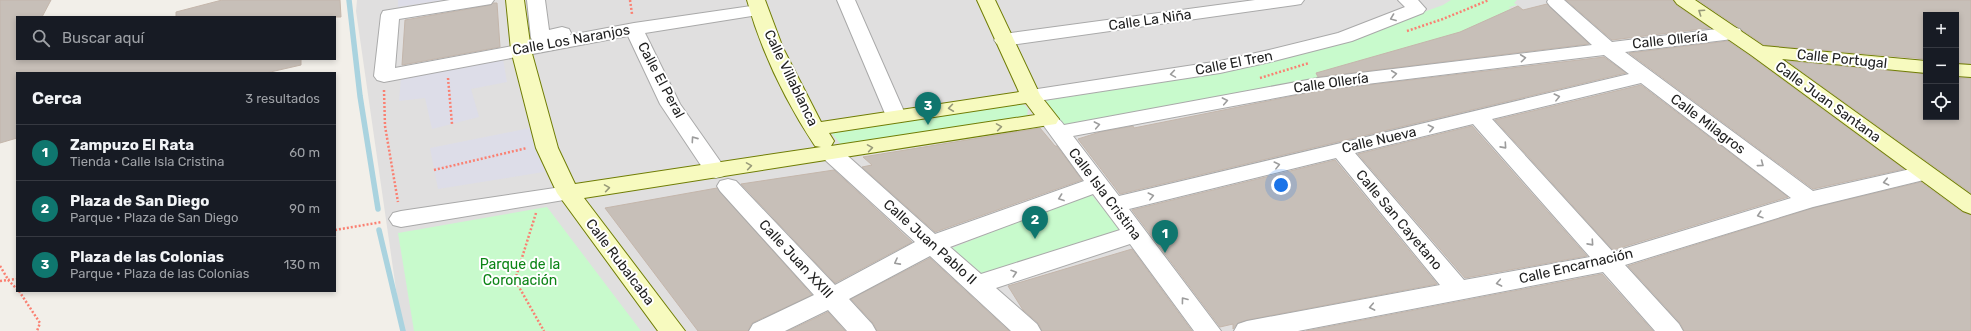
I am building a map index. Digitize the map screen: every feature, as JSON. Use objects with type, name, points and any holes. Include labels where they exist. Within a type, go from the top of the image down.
[{"type":"street","points":[[384,76],[390,15],[485,0]]},
{"type":"street","name":"Calle Rubalcaba","points":[[515,0],[521,50],[546,144],[568,193],[672,331]]},
{"type":"street","points":[[536,0],[540,38],[701,9],[700,0]]},
{"type":"street","points":[[846,0],[896,116]]},
{"type":"street","name":"Calle Isla Cristina","points":[[986,0],[1031,96],[1208,331]]},
{"type":"street","name":"Calle La Niña","points":[[1004,40],[1295,0]]},
{"type":"street","name":"Calle El Tren","points":[[1031,96],[1220,67],[1345,37],[1417,9],[1407,0]]},
{"type":"street","name":"Calle Juan Santana","points":[[1683,0],[1733,33],[1971,206]]},
{"type":"street","points":[[1556,2],[1606,48]]},
{"type":"street","name":"Calle Los Naranjos","points":[[384,76],[757,5]]},
{"type":"street","name":"Calle Villablanca","points":[[757,5],[777,54],[815,128],[832,154]]},
{"type":"street","name":"Calle El Peral","points":[[634,29],[670,104],[722,179]]},
{"type":"street","name":"Calle Ollería","points":[[1054,126],[1318,84],[1733,33]]},
{"type":"street","name":"Calle Milagros","points":[[1606,48],[1810,200]]},
{"type":"street","name":"Calle Portugal","points":[[1758,51],[1923,67]]},
{"type":"street","points":[[1959,70],[1971,71]]},
{"type":"street","name":"Calle Nueva","points":[[1113,205],[1644,76]]},
{"type":"street","points":[[815,128],[1031,96]]},
{"type":"street","points":[[1478,117],[1670,331]]},
{"type":"street","points":[[401,219],[568,193],[722,179],[832,154],[1054,126]]},
{"type":"street","name":"Calle San Cayetano","points":[[1340,149],[1459,291]]},
{"type":"street","name":"Calle Juan Pablo II","points":[[832,154],[1028,331]]},
{"type":"street","name":"Calle Encarnación","points":[[1247,331],[1608,262],[1810,200],[1924,173]]},
{"type":"street","name":"Calle Juan XXIII","points":[[722,179],[863,331]]},
{"type":"street","points":[[762,331],[832,297],[932,244],[1098,184]]},
{"type":"street","points":[[976,285],[1135,234]]},
{"type":"path","points":[[447,64],[452,124]]},
{"type":"path","points":[[336,230],[401,219],[385,126],[384,76]]},
{"type":"path","points":[[434,170],[546,144]]},
{"type":"path","points":[[539,210],[536,213],[515,280],[544,331]]},
{"type":"path","points":[[0,266],[9,281],[16,288]]},
{"type":"path","points":[[0,281],[16,279]]},
{"type":"path","points":[[19,292],[40,322],[37,331]]},
{"type":"shaded area","points":[[357,0],[1971,0],[1971,331],[402,331],[356,11]]},
{"type":"shaded area","points":[[398,0],[443,0],[398,7]]},
{"type":"shaded area","points":[[503,59],[507,82],[471,89],[479,117],[432,129],[425,98],[399,101],[401,77]]},
{"type":"shaded area","points":[[535,127],[550,171],[438,189],[430,148]]},
{"type":"green space","points":[[1451,0],[1517,0],[1514,3],[1517,5],[1509,7],[1511,9],[1460,32],[1316,73],[1318,78],[1063,128],[1045,100],[1238,69],[1348,40],[1443,5]]},
{"type":"green space","points":[[1017,103],[1024,105],[1028,109],[1027,116],[844,148],[829,130]]},
{"type":"green space","points":[[1090,193],[1122,231],[985,276],[952,248]]},
{"type":"green space","name":"Parque de la Coronación","points":[[547,207],[641,331],[414,331],[398,233]]},
{"type":"building","points":[[0,0],[51,0],[43,16],[16,16],[16,60],[301,60],[301,65],[270,72],[16,72],[16,138],[0,143]]},
{"type":"building","points":[[222,0],[340,0],[341,17],[176,16],[176,12]]},
{"type":"building","points":[[1566,0],[1673,0],[1676,5],[1710,28],[1612,40]]},
{"type":"building","points":[[1698,0],[1971,0],[1971,64],[1959,63],[1959,12],[1923,12],[1923,59],[1764,45]]},
{"type":"building","points":[[493,3],[497,3],[500,47],[402,65],[405,20],[491,5]]},
{"type":"building","points":[[1547,4],[1589,44],[1318,77],[1316,73],[1460,32],[1518,6],[1523,10]]},
{"type":"building","points":[[1728,41],[1904,169],[1813,189],[1629,53]]},
{"type":"building","points":[[1604,57],[1626,73],[1120,194],[1078,139],[1100,132],[1133,126],[1134,128],[1318,91]]},
{"type":"building","points":[[1787,61],[1923,74],[1923,120],[1959,120],[1959,78],[1971,78],[1971,193]]},
{"type":"building","points":[[1641,85],[1788,197],[1613,250],[1495,120]]},
{"type":"building","points":[[1472,126],[1587,256],[1465,278],[1358,154]]},
{"type":"building","points":[[1040,128],[1055,146],[1057,146],[1082,180],[935,232],[862,167],[872,165],[863,157]]},
{"type":"building","points":[[1335,160],[1437,284],[1247,320],[1238,323],[1233,329],[1233,324],[1220,327],[1132,210]]},
{"type":"building","points":[[834,170],[912,242],[835,283],[741,184]]},
{"type":"building","points":[[1921,182],[1962,212],[1971,215],[1971,331],[1684,331],[1680,323],[1628,266],[1813,208]]},
{"type":"building","points":[[717,188],[812,295],[752,323],[748,331],[698,331],[605,208]]},
{"type":"building","points":[[1132,249],[1192,331],[1042,331],[1038,323],[1023,310],[1008,286]]},
{"type":"building","points":[[930,258],[1009,331],[877,331],[873,323],[851,299]]},
{"type":"building","points":[[1602,274],[1653,331],[1306,331]]},
{"type":"building","points":[[828,312],[845,331],[788,331]]},
{"type":"waterway","points":[[349,0],[360,96],[378,209]]},
{"type":"waterway","points":[[379,230],[403,331]]},
{"type":"place","name":"Plaza de las Colonias","points":[[928,125]]},
{"type":"place","name":"Plaza de San Diego","points":[[1035,239]]},
{"type":"place","name":"Zampuzo El Rata","points":[[1165,253]]}]
